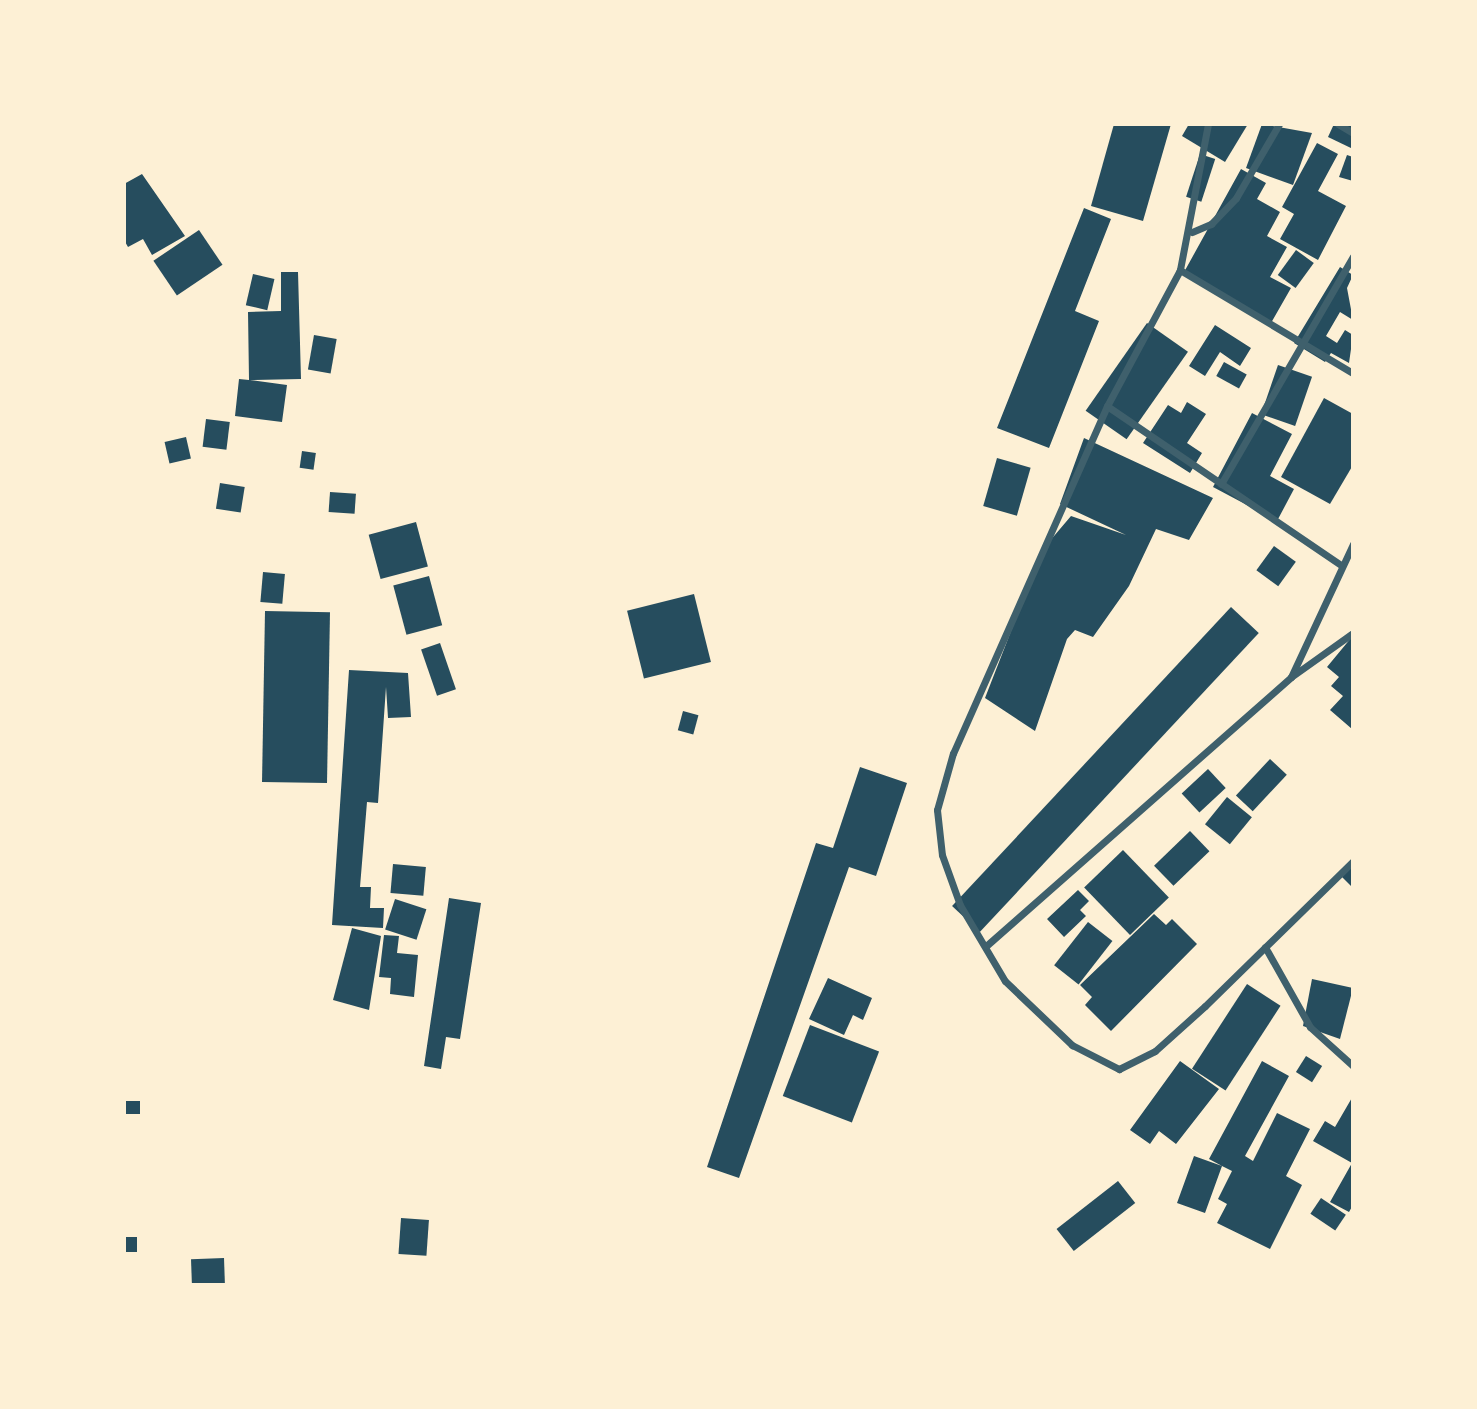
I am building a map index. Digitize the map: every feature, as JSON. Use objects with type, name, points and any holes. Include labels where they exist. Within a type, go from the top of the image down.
[{"type":"street","points":[[1208,124],[1192,232],[1180,270],[1107,406],[953,753],[937,810],[942,855],[960,905],[1005,981],[1063,1037],[1119,1069],[1155,1051],[1353,861]]},
{"type":"street","points":[[1192,232],[1230,205],[1279,124]]},
{"type":"street","points":[[1338,124],[1353,133]]},
{"type":"street","points":[[1221,484],[1353,256]]},
{"type":"street","points":[[1180,270],[1353,373]]},
{"type":"street","points":[[1107,406],[1341,565]]},
{"type":"street","points":[[1291,677],[1353,544]]},
{"type":"street","points":[[986,946],[1291,677],[1353,633]]},
{"type":"street","points":[[1265,947],[1310,1027],[1353,1066]]},
{"type":"building","points":[[1114,124],[1171,124],[1143,221],[1091,206]]},
{"type":"building","points":[[1189,124],[1248,124],[1225,162],[1182,136]]},
{"type":"building","points":[[1262,124],[1312,133],[1293,185],[1246,168]]},
{"type":"building","points":[[1334,124],[1353,124],[1353,149],[1328,137]]},
{"type":"building","points":[[1317,143],[1338,154],[1318,191],[1346,206],[1318,260],[1280,239],[1294,214],[1282,207]]},
{"type":"building","points":[[1200,154],[1215,159],[1201,202],[1186,197]]},
{"type":"building","points":[[1347,155],[1353,157],[1353,181],[1339,177]]},
{"type":"building","points":[[1241,169],[1266,183],[1257,199],[1280,212],[1267,236],[1287,247],[1270,277],[1291,288],[1271,323],[1183,274]]},
{"type":"building","points":[[142,174],[185,236],[152,255],[143,239],[128,247],[124,240],[124,184]]},
{"type":"building","points":[[1084,208],[1111,219],[1075,311],[1099,321],[1049,448],[997,428]]},
{"type":"building","points":[[199,230],[222,265],[177,296],[153,261]]},
{"type":"building","points":[[1296,250],[1314,263],[1296,288],[1278,275]]},
{"type":"building","points":[[1340,267],[1353,275],[1347,288],[1353,320],[1340,312],[1326,336],[1337,343],[1345,330],[1353,335],[1349,363],[1331,353],[1325,362],[1294,343]]},
{"type":"building","points":[[281,272],[298,272],[301,379],[250,380],[287,385],[282,422],[235,416],[239,379],[249,380],[248,312],[281,311]]},
{"type":"building","points":[[253,274],[274,279],[267,310],[246,305]]},
{"type":"building","points":[[1147,323],[1188,352],[1127,439],[1086,411]]},
{"type":"building","points":[[1215,325],[1251,348],[1240,366],[1220,352],[1205,376],[1189,366]]},
{"type":"building","points":[[314,335],[337,339],[331,373],[308,369]]},
{"type":"building","points":[[1224,362],[1247,375],[1239,389],[1216,376]]},
{"type":"building","points":[[1278,365],[1312,377],[1295,426],[1261,414]]},
{"type":"building","points":[[1324,398],[1353,414],[1353,465],[1330,504],[1281,477]]},
{"type":"building","points":[[1187,402],[1206,414],[1187,443],[1202,453],[1190,473],[1143,443],[1168,405],[1181,413]]},
{"type":"building","points":[[1252,413],[1292,434],[1270,476],[1294,489],[1277,521],[1213,487]]},
{"type":"building","points":[[206,419],[230,422],[226,450],[203,447]]},
{"type":"building","points":[[186,437],[191,458],[170,463],[165,442]]},
{"type":"building","points":[[1084,438],[1213,498],[1189,540],[1156,529],[1129,586],[1093,637],[1075,630],[1067,639],[1035,731],[985,698],[1043,549],[1071,516],[1126,535],[1060,504]]},
{"type":"building","points":[[302,451],[316,453],[313,470],[300,468]]},
{"type":"building","points":[[997,458],[1031,468],[1017,516],[983,506]]},
{"type":"building","points":[[220,483],[245,487],[241,513],[216,509]]},
{"type":"building","points":[[330,492],[356,494],[355,514],[329,512]]},
{"type":"building","points":[[416,522],[428,566],[381,579],[369,535]]},
{"type":"building","points":[[1274,546],[1296,562],[1278,586],[1256,570]]},
{"type":"building","points":[[263,572],[285,574],[282,604],[260,602]]},
{"type":"building","points":[[429,576],[442,625],[406,635],[393,586]]},
{"type":"building","points":[[694,594],[711,662],[644,679],[627,611]]},
{"type":"building","points":[[1231,607],[1259,633],[980,932],[952,906]]},
{"type":"building","points":[[265,611],[330,612],[327,783],[262,782]]},
{"type":"building","points":[[1351,638],[1352,729],[1330,710],[1343,696],[1331,686],[1339,677],[1327,667]]},
{"type":"building","points":[[440,643],[456,689],[437,696],[421,650]]},
{"type":"building","points":[[349,670],[408,673],[411,717],[388,718],[386,687],[378,803],[367,802],[360,887],[371,887],[370,908],[384,908],[383,928],[332,925]]},
{"type":"building","points":[[683,711],[698,715],[693,734],[678,730]]},
{"type":"building","points":[[1270,759],[1287,775],[1253,811],[1236,796]]},
{"type":"building","points":[[860,767],[907,783],[876,876],[849,867],[739,1178],[707,1167],[816,843],[833,848]]},
{"type":"building","points":[[1208,769],[1226,788],[1199,813],[1182,794]]},
{"type":"building","points":[[1227,797],[1252,817],[1230,844],[1205,824]]},
{"type":"building","points":[[1190,831],[1209,851],[1173,886],[1154,866]]},
{"type":"building","points":[[1123,850],[1169,897],[1130,935],[1084,888]]},
{"type":"building","points":[[393,864],[426,867],[423,896],[390,893]]},
{"type":"building","points":[[1353,866],[1353,888],[1342,877]]},
{"type":"building","points":[[1078,890],[1089,901],[1080,910],[1086,916],[1064,937],[1047,919]]},
{"type":"building","points":[[449,898],[481,903],[460,1039],[446,1037],[441,1069],[424,1066]]},
{"type":"building","points":[[395,899],[426,909],[416,940],[385,929]]},
{"type":"building","points":[[1154,914],[1166,925],[1172,919],[1197,944],[1111,1031],[1085,1005],[1092,997],[1080,985]]},
{"type":"building","points":[[1088,922],[1112,941],[1079,984],[1054,965]]},
{"type":"building","points":[[352,928],[381,936],[369,1010],[333,1000]]},
{"type":"building","points":[[384,935],[399,936],[397,953],[418,955],[414,997],[390,994],[391,978],[379,977]]},
{"type":"building","points":[[828,978],[872,998],[863,1020],[853,1015],[844,1035],[809,1019]]},
{"type":"building","points":[[1312,979],[1353,988],[1340,1039],[1303,1026]]},
{"type":"building","points":[[1247,984],[1281,1006],[1226,1090],[1192,1069]]},
{"type":"building","points":[[810,1025],[879,1052],[852,1122],[783,1096]]},
{"type":"building","points":[[1306,1056],[1322,1066],[1312,1082],[1296,1072]]},
{"type":"building","points":[[1180,1061],[1219,1089],[1176,1144],[1159,1131],[1150,1144],[1130,1130]]},
{"type":"building","points":[[1262,1061],[1289,1076],[1245,1156],[1253,1161],[1277,1113],[1310,1129],[1286,1176],[1302,1185],[1270,1249],[1217,1223],[1227,1204],[1218,1199],[1232,1171],[1209,1159]]},
{"type":"building","points":[[1353,1096],[1353,1205],[1349,1212],[1330,1202],[1352,1163],[1313,1141],[1325,1121],[1335,1127]]},
{"type":"building","points":[[124,1101],[140,1101],[140,1114],[124,1114]]},
{"type":"building","points":[[1194,1156],[1222,1166],[1205,1213],[1177,1203]]},
{"type":"building","points":[[1118,1181],[1135,1203],[1074,1251],[1057,1229]]},
{"type":"building","points":[[1321,1198],[1346,1215],[1335,1231],[1310,1214]]},
{"type":"building","points":[[401,1218],[429,1220],[426,1256],[398,1254]]},
{"type":"building","points":[[124,1237],[137,1237],[137,1252],[124,1252]]},
{"type":"building","points":[[224,1258],[225,1285],[192,1285],[191,1259]]}]
